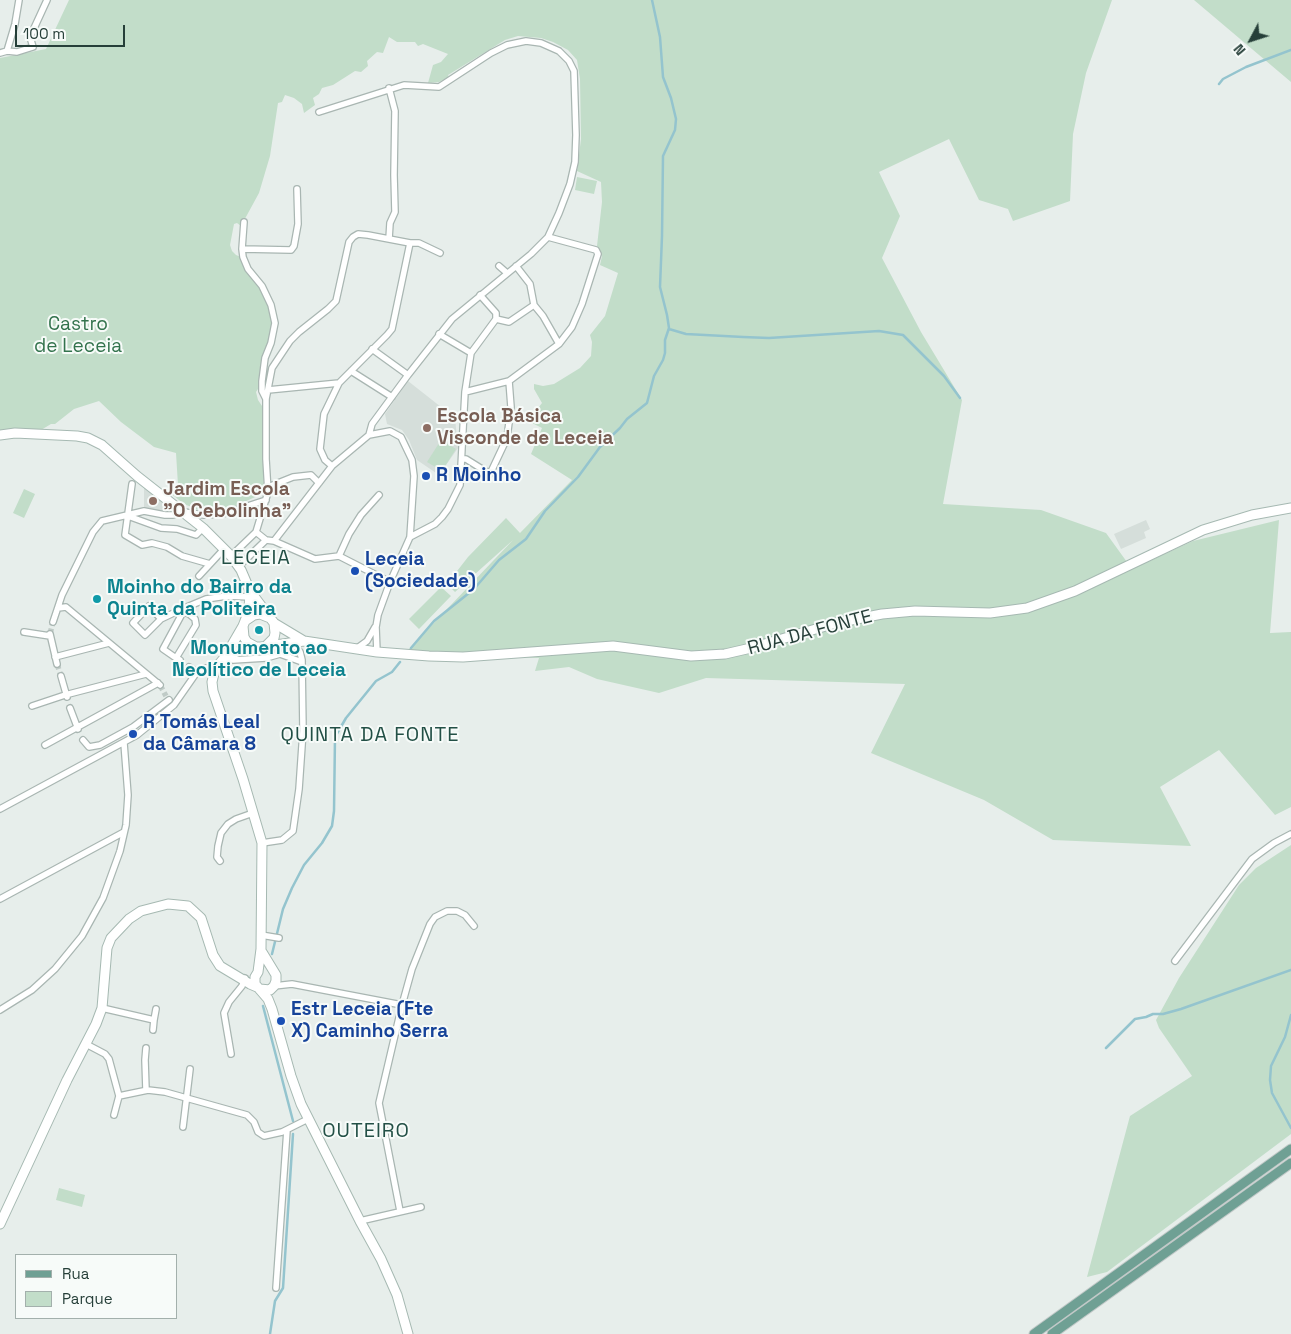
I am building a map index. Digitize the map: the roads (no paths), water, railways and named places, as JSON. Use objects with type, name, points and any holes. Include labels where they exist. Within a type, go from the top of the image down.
[{"type":"main road","points":[[0,435],[15,433],[77,436],[94,441],[203,528],[240,568],[250,594],[272,620],[276,633],[266,646],[244,649],[225,657]]},
{"type":"main road","name":"RUA DA FONTE","points":[[266,646],[307,641],[376,652],[463,657],[613,646],[677,654],[714,655],[751,648],[836,623],[882,614],[915,610],[982,613],[1014,610],[1040,604],[1062,596],[1203,530],[1242,517],[1291,508]]},
{"type":"main road","points":[[250,594],[244,624],[244,637],[247,642],[256,647]]},
{"type":"main road","points":[[272,620],[265,615],[254,614],[244,624],[225,657],[215,670],[212,682],[213,691],[262,843],[261,950],[255,980],[272,1009],[290,1076],[308,1119],[381,1259],[397,1295],[408,1334]]},
{"type":"main road","name":"RUA DA FONTE","points":[[272,620],[307,641]]},
{"type":"main road","points":[[0,1224],[102,1008],[105,956],[108,943],[115,933],[135,914],[168,904],[188,906],[197,913],[204,924],[216,961],[225,970],[245,978],[267,991],[274,987]]},
{"type":"main road","points":[[261,950],[276,978],[272,1009]]},
{"type":"main road","points":[[245,978],[263,969],[273,972]]},
{"type":"main road","points":[[1034,1334],[1291,1149]]},
{"type":"main road","points":[[1052,1334],[1291,1162]]},
{"type":"street","points":[[20,1],[15,24],[3,52],[17,52],[33,47],[30,37],[47,0]]},
{"type":"street","points":[[319,112],[389,88],[404,85],[440,88],[491,53],[507,45],[526,41],[542,43],[559,51],[569,61],[574,71],[575,162],[570,184],[548,237],[452,319],[372,424],[370,435]]},
{"type":"street","points":[[389,88],[395,111],[395,212],[390,222],[389,239]]},
{"type":"street","points":[[242,249],[291,250],[294,246],[298,224],[297,189]]},
{"type":"street","points":[[244,222],[242,249],[248,269],[262,286],[271,305],[275,323],[271,343],[265,358],[262,381],[262,391],[266,399]]},
{"type":"street","points":[[199,576],[210,564],[256,532],[268,487],[266,399],[272,368],[290,341],[336,301],[347,248],[353,237],[358,234],[419,243],[440,254]]},
{"type":"street","points":[[465,392],[509,381],[559,344],[572,327],[582,304],[598,254],[596,250],[548,237]]},
{"type":"street","points":[[332,466],[325,460],[320,449],[324,414],[339,383],[392,329],[410,243]]},
{"type":"street","points":[[499,266],[507,273]]},
{"type":"street","points":[[516,266],[530,284],[534,305],[543,316],[559,344]]},
{"type":"street","points":[[410,537],[434,524],[448,509],[460,485],[465,392],[471,354],[496,319],[496,313],[480,295]]},
{"type":"street","points":[[496,319],[509,322],[534,305]]},
{"type":"street","points":[[439,334],[471,354]]},
{"type":"street","points":[[372,349],[408,375]]},
{"type":"street","points":[[350,371],[392,397]]},
{"type":"street","points":[[462,459],[466,459],[490,474],[506,438],[511,407],[509,381]]},
{"type":"street","points":[[268,390],[339,383]]},
{"type":"street","points":[[274,541],[332,466],[370,435],[390,431],[398,434],[404,441],[412,460],[414,476],[410,537],[380,609],[376,625],[376,652]]},
{"type":"street","points":[[268,487],[294,477],[311,475],[319,483]]},
{"type":"street","points":[[132,484],[125,535],[142,545],[152,543],[167,547],[182,556],[210,564]]},
{"type":"street","points":[[339,556],[349,534],[361,515],[379,495]]},
{"type":"street","points":[[53,622],[62,595],[93,532],[102,521],[144,511],[173,515],[184,512],[204,515],[223,514],[266,500]]},
{"type":"street","points":[[129,515],[161,528],[177,529],[196,534],[203,528]]},
{"type":"street","points":[[256,532],[266,540],[274,541],[315,559],[339,556],[390,582]]},
{"type":"street","points":[[240,568],[266,540]]},
{"type":"street","points":[[161,619],[149,606],[133,623],[145,635],[161,619],[182,611],[206,598],[250,594]]},
{"type":"street","points":[[45,745],[159,684],[66,607],[58,608]]},
{"type":"street","points":[[182,611],[195,619],[196,625],[178,659],[163,649],[182,611]]},
{"type":"street","points":[[356,649],[367,641],[376,625]]},
{"type":"street","points":[[24,632],[50,635],[57,664]]},
{"type":"street","points":[[262,843],[282,840],[293,831],[299,789],[303,731],[302,662],[300,652],[292,642]]},
{"type":"street","points":[[55,657],[109,643]]},
{"type":"street","points":[[225,657],[233,660],[266,658],[280,654],[302,662]]},
{"type":"street","points":[[189,667],[197,672]]},
{"type":"street","points":[[0,809],[124,743],[145,729],[174,705],[197,672],[205,668],[215,670]]},
{"type":"street","points":[[32,706],[146,674]]},
{"type":"street","points":[[60,676],[66,696]]},
{"type":"street","points":[[83,740],[89,747],[100,745],[133,727],[168,698],[174,705]]},
{"type":"street","points":[[70,708],[77,728]]},
{"type":"street","points":[[0,1010],[42,982],[82,936],[94,918],[106,892],[120,851],[124,832],[128,795],[124,743]]},
{"type":"street","points":[[220,861],[217,857],[221,833],[228,824],[236,819],[253,814]]},
{"type":"street","points":[[0,899],[124,832]]},
{"type":"street","points":[[1175,961],[1252,859],[1274,843],[1291,834]]},
{"type":"street","points":[[400,1211],[379,1103],[402,1004],[412,969],[430,924],[435,917],[447,911],[457,911],[465,915],[474,926]]},
{"type":"street","points":[[261,936],[279,938]]},
{"type":"street","points":[[273,972],[292,984]]},
{"type":"street","points":[[232,1054],[224,1013],[229,1002],[240,990],[245,978]]},
{"type":"street","points":[[274,987],[292,984],[402,1004]]},
{"type":"street","points":[[102,1008],[154,1020]]},
{"type":"street","points":[[153,1030],[156,1009]]},
{"type":"street","points":[[86,1044],[105,1054],[109,1059],[119,1096],[114,1115]]},
{"type":"street","points":[[146,1048],[146,1090]]},
{"type":"street","points":[[182,1127],[190,1069]]},
{"type":"street","points":[[119,1096],[146,1090],[165,1092],[247,1115],[254,1122],[258,1132],[264,1136],[287,1130],[308,1119]]},
{"type":"street","points":[[276,1288],[287,1130]]},
{"type":"street","points":[[360,1221],[421,1207]]},
{"type":"waterway","points":[[411,648],[434,621],[474,589],[499,560],[526,539],[545,511],[578,477],[600,447],[627,419],[647,403],[654,376],[663,360],[665,340],[669,328],[660,287],[663,156],[675,130],[676,119],[663,77],[660,37],[652,0]]},
{"type":"waterway","points":[[1219,84],[1223,79],[1246,67],[1291,50]]},
{"type":"waterway","points":[[669,329],[686,334],[769,338],[879,331],[903,335],[944,376],[960,398]]},
{"type":"waterway","points":[[272,954],[283,909],[292,888],[304,865],[322,843],[332,826],[335,737],[346,718],[376,681],[392,672],[400,662]]},
{"type":"waterway","points":[[1106,1048],[1135,1019],[1181,1009],[1291,970]]},
{"type":"waterway","points":[[263,1006],[293,1121]]},
{"type":"waterway","points":[[1291,1015],[1285,1037],[1271,1066],[1270,1080],[1272,1093],[1291,1128]]},
{"type":"waterway","points":[[270,1334],[275,1301],[283,1288],[293,1134]]},
{"type":"tunnel","points":[[50,634],[53,622]]},
{"type":"tunnel","points":[[57,664],[61,676]]},
{"type":"tunnel","points":[[160,685],[166,696]]},
{"type":"place","name":"Escola Básica Visconde de Leceia","points":[[427,428]]},
{"type":"place","name":"R Moinho","points":[[426,476]]},
{"type":"place","name":"Jardim Escola \"O Cebolinha\"","points":[[153,501]]},
{"type":"place","name":"Leceia (Sociedade)","points":[[355,571]]},
{"type":"place","name":"Moinho do Bairro da Quinta da Politeira","points":[[97,599]]},
{"type":"place","name":"Monumento ao Neolítico de Leceia","points":[[259,630]]},
{"type":"place","name":"R Tomás Leal da Câmara 8","points":[[133,734]]},
{"type":"place","name":"Estr Leceia (Fte X) Caminho Serra","points":[[281,1021]]},
{"type":"district","name":"LECEIA","points":[[256,559]]},
{"type":"district","name":"QUINTA DA FONTE","points":[[370,736]]},
{"type":"district","name":"OUTEIRO","points":[[366,1132]]},
{"type":"park label","name":"Castro de Leceia","points":[[78,336]]}]
